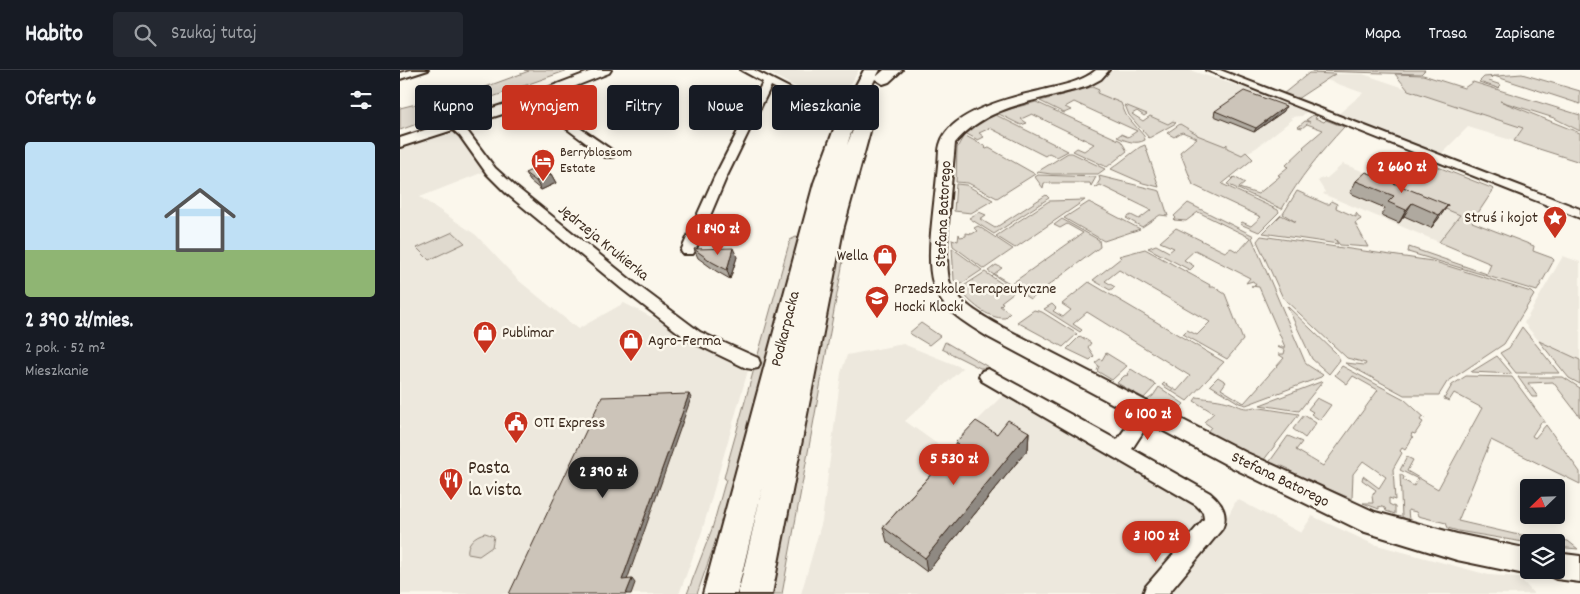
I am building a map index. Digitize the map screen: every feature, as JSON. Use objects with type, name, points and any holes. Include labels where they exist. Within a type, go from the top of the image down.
[{"type":"main road","name":"Podkarpacka","points":[[720,594],[824,183],[846,121],[884,72]]},
{"type":"main road","name":"Podkarpacka","points":[[755,594],[841,191],[861,128],[884,72]]},
{"type":"street","points":[[400,76],[423,70]]},
{"type":"street","points":[[566,85],[605,70]]},
{"type":"street","points":[[746,70],[775,85]]},
{"type":"street","name":"Stefana Batorego","points":[[1103,70],[1087,82],[987,110],[969,119],[956,131],[948,142],[940,243],[940,283],[949,296],[969,316],[1147,412],[1262,472],[1371,523],[1457,547],[1520,560]]},
{"type":"street","points":[[1211,70],[1580,214]]},
{"type":"street","points":[[688,251],[720,178],[768,82]]},
{"type":"street","points":[[400,143],[439,130]]},
{"type":"street","name":"Jędrzeja Krukierka","points":[[460,130],[491,171],[511,190],[627,285],[694,336],[752,362]]},
{"type":"street","points":[[575,130],[608,154]]},
{"type":"street","points":[[988,376],[1203,498],[1213,508],[1215,522],[1154,594]]},
{"type":"street","points":[[1120,451],[1147,412]]},
{"type":"street","points":[[1565,567],[1580,569]]},
{"type":"shaded area","points":[[524,70],[568,70],[526,85],[502,85],[502,94],[492,97],[491,85],[529,71]]},
{"type":"shaded area","points":[[763,70],[859,70],[850,85],[792,85]]},
{"type":"shaded area","points":[[1113,70],[1189,70],[1248,89],[1306,112],[1302,116],[1290,117],[1293,119],[1256,148],[1242,155],[1196,135],[1185,129],[1187,127],[1173,121],[1169,124],[1097,93],[1099,91],[1092,87]]},
{"type":"shaded area","points":[[1313,70],[1425,70],[1421,74]]},
{"type":"shaded area","points":[[1309,73],[1335,74],[1297,99],[1283,94]]},
{"type":"shaded area","points":[[1335,74],[1363,74],[1523,128],[1514,141],[1468,127],[1439,156],[1336,116],[1363,93],[1327,80]]},
{"type":"shaded area","points":[[1395,74],[1423,75],[1464,88],[1473,82],[1580,115],[1580,131],[1554,118],[1500,101],[1580,133],[1580,162],[1514,141],[1523,128],[1408,90]]},
{"type":"shaded area","points":[[1522,74],[1580,91],[1580,104],[1495,76]]},
{"type":"shaded area","points":[[1494,76],[1489,81],[1501,85],[1498,88],[1479,82],[1484,77]]},
{"type":"shaded area","points":[[1092,87],[1099,90],[1097,93],[1121,103],[1126,115],[1144,136],[1145,140],[1135,142],[1117,137],[1121,134],[1128,137],[1137,131],[1074,102],[1065,107],[1071,110],[1064,113],[1040,101]]},
{"type":"shaded area","points":[[1036,102],[1121,141],[1127,151],[1107,167],[1073,151],[1077,148],[1084,151],[1094,144],[1032,114],[1021,119],[1027,123],[1021,125],[999,114],[999,112]]},
{"type":"shaded area","points":[[415,104],[415,125],[400,130],[400,108]]},
{"type":"shaded area","points":[[1125,105],[1147,114],[1144,116],[1137,111],[1132,114],[1143,121],[1150,116],[1168,124],[1173,121],[1176,123],[1149,138],[1129,115]]},
{"type":"shaded area","points":[[994,114],[1068,151],[1057,157],[1049,153],[1045,156],[990,128],[979,133],[984,137],[978,140],[965,133]]},
{"type":"shaded area","points":[[1313,115],[1324,122],[1326,120],[1344,127],[1310,166],[1282,209],[1227,184],[1234,177],[1245,183],[1239,188],[1258,194],[1280,176],[1278,175],[1288,167],[1286,165],[1323,130],[1307,124],[1302,128],[1298,127],[1305,121],[1310,122],[1306,120]]},
{"type":"shaded area","points":[[1180,124],[1197,135],[1225,146],[1227,144],[1227,148],[1242,155],[1246,152],[1253,159],[1222,184],[1278,210],[1279,212],[1259,232],[1240,224],[1242,222],[1251,226],[1261,217],[1193,185],[1180,152],[1197,138],[1182,132],[1174,137],[1167,133]]},
{"type":"shaded area","points":[[445,130],[457,132],[486,171],[420,197],[476,235],[518,280],[578,329],[624,303],[749,367],[701,535],[679,594],[400,594],[400,146]]},
{"type":"shaded area","points":[[964,135],[986,147],[986,149],[989,148],[1035,174],[997,198],[968,183],[956,182],[957,148]]},
{"type":"shaded area","points":[[1145,145],[1159,187],[1143,183],[1111,169]]},
{"type":"shaded area","points":[[1068,153],[1072,153],[1105,169],[1098,174],[1051,174],[1037,172]]},
{"type":"shaded area","points":[[1405,154],[1494,189],[1472,222],[1534,246],[1533,251],[1554,260],[1537,291],[1408,252],[1409,247],[1487,274],[1491,264],[1439,242],[1460,215],[1383,183],[1380,179]]},
{"type":"shaded area","points":[[1343,164],[1381,178],[1384,184],[1460,215],[1439,242],[1323,194],[1325,192],[1318,181],[1322,178],[1327,178]]},
{"type":"shaded area","points":[[1038,175],[1096,177],[1091,186],[1090,183],[1044,183],[1043,188],[1035,177]]},
{"type":"shaded area","points":[[1099,176],[1160,191],[1168,216],[1160,215],[1142,227],[1126,218],[1131,215],[1139,219],[1151,210],[1100,185],[1095,188],[1100,180]]},
{"type":"shaded area","points":[[956,184],[966,185],[993,200],[971,213],[954,211]]},
{"type":"shaded area","points":[[1297,191],[1326,204],[1330,204],[1331,201],[1337,204],[1336,208],[1356,217],[1356,213],[1361,219],[1355,223],[1368,247],[1340,245],[1335,239],[1338,244],[1263,233],[1281,215],[1296,222],[1283,214]]},
{"type":"shaded area","points":[[1046,195],[1049,198],[994,234],[969,218],[979,212],[986,215],[980,219],[995,228]]},
{"type":"shaded area","points":[[1085,200],[1015,248],[996,236],[1049,201]]},
{"type":"shaded area","points":[[1089,202],[1140,229],[1104,241],[1064,218]]},
{"type":"shaded area","points":[[1188,203],[1254,236],[1252,238],[1306,364],[1323,375],[1321,377],[1246,405],[1239,403],[1210,385],[1218,377],[1226,382],[1221,389],[1244,403],[1284,358],[1278,354],[1284,354],[1285,350],[1277,347],[1285,347],[1259,287],[1251,286],[1256,285],[1253,281],[1246,283],[1250,278],[1195,250],[1184,260],[1194,266],[1190,270],[1148,248],[1156,245],[1169,252],[1174,248],[1160,242],[1176,228],[1225,252],[1231,248],[1238,252],[1251,238],[1198,212],[1186,221],[1174,220],[1176,218],[1174,216]]},
{"type":"shaded area","points":[[1062,219],[1099,240],[1100,247],[1030,299],[988,271],[996,265],[1002,268],[994,274],[1011,284],[1083,233],[1067,224],[1060,228],[1054,225]]},
{"type":"shaded area","points":[[978,226],[1013,249],[984,269],[953,246],[952,239],[958,241],[959,234],[960,237],[966,236],[966,233],[972,234],[977,231],[974,228]]},
{"type":"shaded area","points":[[453,232],[465,243],[429,260],[417,248]]},
{"type":"shaded area","points":[[1261,236],[1432,261],[1531,292],[1534,295],[1504,344],[1447,382],[1439,395],[1404,395],[1345,363],[1365,365],[1366,363],[1347,358],[1283,298],[1257,241]]},
{"type":"shaded area","points":[[796,237],[800,238],[736,483],[697,594],[687,594],[712,529],[726,479],[724,478],[728,462],[790,240]]},
{"type":"shaded area","points":[[952,248],[982,270],[958,286],[954,280]]},
{"type":"shaded area","points":[[1145,249],[1210,285],[1209,287],[1214,287],[1225,294],[1243,340],[1227,359],[1183,334],[1187,330],[1197,335],[1210,322],[1119,270],[1105,281],[1115,287],[1110,290],[1093,280],[1121,258],[1119,256]]},
{"type":"shaded area","points":[[841,255],[844,256],[782,594],[772,594],[830,282]]},
{"type":"shaded area","points":[[1563,256],[1580,262],[1580,360],[1539,341],[1524,323]]},
{"type":"shaded area","points":[[985,272],[1014,292],[1001,302],[1003,303],[1000,306],[1010,313],[1005,318],[998,318],[985,313],[959,289]]},
{"type":"shaded area","points":[[1089,282],[1224,362],[1187,401],[1162,385],[1164,383],[1177,391],[1190,376],[1087,312],[1073,324],[1082,330],[1080,332],[1044,309],[1052,304],[1056,308],[1053,311],[1063,317],[1071,310],[1062,304]]},
{"type":"shaded area","points":[[1287,306],[1337,354],[1340,360],[1329,374],[1312,359]]},
{"type":"shaded area","points":[[1034,310],[1042,312],[1077,334],[1063,347],[1017,322]]},
{"type":"shaded area","points":[[921,323],[940,336],[929,345],[909,333]]},
{"type":"shaded area","points":[[1522,327],[1559,373],[1516,373],[1500,353],[1509,348]]},
{"type":"shaded area","points":[[1080,336],[1091,343],[1088,347],[1094,356],[1090,360],[1067,349]]},
{"type":"shaded area","points":[[1539,341],[1580,360],[1580,384],[1569,378]]},
{"type":"shaded area","points":[[945,342],[990,368],[980,368],[942,349]]},
{"type":"shaded area","points":[[903,344],[963,368],[905,421],[947,451],[1003,395],[1018,405],[1026,406],[1189,502],[1228,516],[1237,499],[1301,533],[1312,516],[1373,544],[1489,575],[1519,577],[1534,594],[1167,594],[1218,534],[1226,519],[1163,594],[801,594],[822,521],[841,373],[847,355]]},
{"type":"shaded area","points":[[1106,353],[1127,366],[1112,380],[1097,371],[1099,366],[1095,363],[1100,359],[1102,360]]},
{"type":"shaded area","points":[[1497,356],[1512,374],[1471,372]]},
{"type":"shaded area","points":[[1342,366],[1404,399],[1425,418],[1422,417],[1420,420],[1423,422],[1415,434],[1412,433],[1411,436],[1413,437],[1405,450],[1402,448],[1400,451],[1402,453],[1393,469],[1395,500],[1389,498],[1389,504],[1395,507],[1395,514],[1386,511],[1385,508],[1379,506],[1379,509],[1363,503],[1373,503],[1372,496],[1376,490],[1362,480],[1363,476],[1379,488],[1386,477],[1363,461],[1353,474],[1352,499],[1288,472],[1289,469],[1280,465],[1278,468],[1268,464],[1288,436],[1302,442],[1296,450],[1323,466],[1378,390],[1353,376],[1347,384],[1335,375]]},
{"type":"shaded area","points":[[1131,369],[1156,385],[1144,398],[1117,383],[1124,376],[1128,375]]},
{"type":"shaded area","points":[[1466,376],[1512,377],[1545,422],[1541,422],[1532,436],[1535,438],[1546,425],[1580,472],[1580,484],[1491,440],[1458,521],[1520,535],[1520,541],[1458,531],[1448,528],[1446,523],[1418,516],[1416,512],[1408,510],[1409,520],[1402,517],[1400,474],[1404,477],[1403,480],[1414,486],[1418,479],[1400,470],[1407,457],[1413,460],[1407,471],[1438,489],[1482,408],[1454,393],[1449,401],[1444,399],[1452,385]]},
{"type":"shaded area","points":[[1518,377],[1563,377],[1580,388],[1580,417],[1553,382],[1528,383],[1538,397],[1532,397]]},
{"type":"shaded area","points":[[1323,381],[1299,411],[1260,405]]},
{"type":"shaded area","points":[[1159,387],[1184,404],[1174,414],[1147,400],[1153,396]]},
{"type":"shaded area","points":[[1197,397],[1223,401],[1245,408],[1254,407],[1299,414],[1263,461],[1207,432],[1211,427],[1204,422],[1214,413],[1194,401]]},
{"type":"shaded area","points":[[1317,398],[1331,405],[1320,420],[1311,414],[1313,412],[1308,409]]},
{"type":"shaded area","points":[[1304,415],[1316,423],[1305,438],[1293,429]]},
{"type":"shaded area","points":[[485,533],[494,536],[492,547],[479,556],[468,554],[468,546],[472,540]]},
{"type":"shaded area","points":[[1565,541],[1568,541],[1578,549],[1565,548]]},
{"type":"building","points":[[1244,91],[1286,106],[1256,128],[1215,111]]},
{"type":"building","points":[[540,166],[551,174],[536,181],[525,173]]},
{"type":"building","points":[[1366,172],[1448,205],[1439,215],[1412,203],[1406,210],[1388,202],[1394,196],[1356,181]]},
{"type":"building","points":[[733,248],[727,270],[694,249]]},
{"type":"building","points":[[689,394],[622,580],[632,579],[626,594],[509,594],[602,397]]},
{"type":"building","points":[[1008,420],[1029,432],[925,558],[883,527],[958,445],[955,443],[976,421],[997,434]]},
{"type":"place","name":"Berryblossom Estate","points":[[543,182]]},
{"type":"place","name":"Struś i kojot","points":[[1555,239]]},
{"type":"place","name":"Wella","points":[[885,277]]},
{"type":"place","name":"Przedszkole Terapeutyczne Hocki Klocki","points":[[877,319]]},
{"type":"place","name":"Publimar","points":[[485,354]]},
{"type":"place","name":"Agro-Ferma","points":[[631,362]]},
{"type":"place","name":"OTI Express","points":[[516,444]]},
{"type":"place","name":"Pasta la vista","points":[[451,501]]}]
